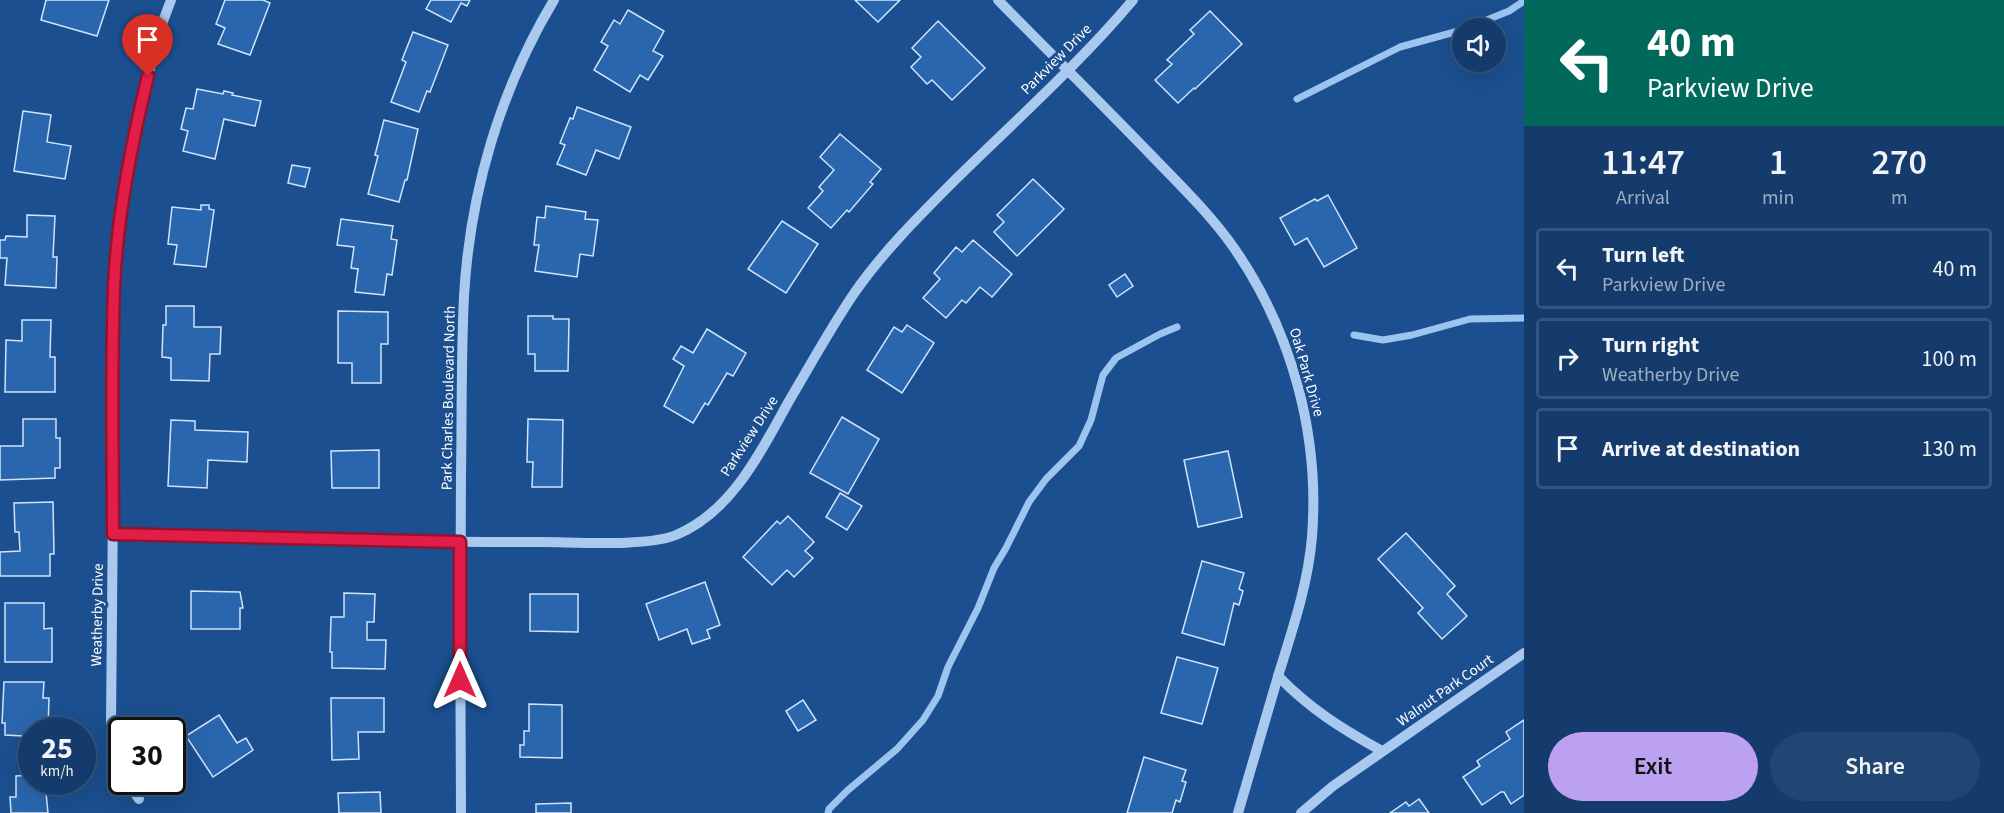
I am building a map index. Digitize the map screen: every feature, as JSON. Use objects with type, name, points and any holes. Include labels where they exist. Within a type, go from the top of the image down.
[{"type":"street","name":"Weatherby Drive","points":[[111,717],[114,285],[124,189],[137,120],[159,32],[171,0]]},
{"type":"street","name":"Park Charles Boulevard North","points":[[461,813],[460,542],[464,296],[470,239],[482,177],[496,124],[534,33],[554,0]]},
{"type":"street","name":"Oak Park Drive","points":[[998,0],[1198,204],[1233,247],[1261,291],[1282,334],[1297,381],[1308,434],[1313,483],[1312,538],[1301,602],[1238,813]]},
{"type":"street","name":"Parkview Drive","points":[[113,534],[460,542],[643,541],[673,536],[701,522],[746,474],[822,345],[863,282],[929,206],[1068,71],[1133,0]]},
{"type":"street","name":"Walnut Park Court","points":[[1301,813],[1333,786],[1524,653]]},
{"type":"street","points":[[1278,676],[1300,699],[1320,714],[1382,751]]},
{"type":"street","points":[[136,795],[139,799]]},
{"type":"building","points":[[46,0],[109,0],[97,36],[41,20]]},
{"type":"building","points":[[225,0],[263,0],[270,3],[250,55],[218,44],[225,28],[216,24]]},
{"type":"building","points":[[431,0],[470,0],[467,6],[461,3],[451,22],[426,9]]},
{"type":"building","points":[[855,0],[900,0],[878,22]]},
{"type":"building","points":[[628,10],[664,31],[653,51],[663,56],[648,80],[640,75],[630,92],[594,70],[608,46],[601,42],[614,20],[620,24]]},
{"type":"building","points":[[1210,11],[1242,44],[1178,103],[1155,80],[1172,64],[1167,60],[1194,34],[1190,30]]},
{"type":"building","points":[[938,21],[985,68],[952,100],[932,80],[927,84],[911,67],[921,57],[912,48]]},
{"type":"building","points":[[413,32],[448,45],[430,92],[427,91],[419,112],[391,102],[406,62],[402,60]]},
{"type":"building","points":[[197,89],[223,94],[224,91],[261,101],[255,126],[224,119],[215,159],[183,151],[188,131],[181,129],[186,108],[193,109]]},
{"type":"building","points":[[577,107],[631,127],[619,159],[596,150],[586,175],[557,164],[565,145],[560,143]]},
{"type":"building","points":[[23,111],[51,115],[47,142],[71,146],[65,179],[14,171]]},
{"type":"building","points":[[384,120],[418,129],[407,180],[405,180],[399,202],[368,194]]},
{"type":"building","points":[[840,134],[881,169],[870,182],[873,184],[849,212],[847,210],[831,228],[808,208],[823,191],[819,187],[834,170],[820,157]]},
{"type":"building","points":[[292,165],[310,168],[305,187],[288,183]]},
{"type":"building","points":[[1033,179],[1064,209],[1017,256],[994,232],[1004,222],[997,215]]},
{"type":"building","points":[[1328,195],[1357,248],[1324,267],[1307,238],[1295,245],[1280,218],[1315,199],[1317,201]]},
{"type":"building","points":[[201,205],[209,205],[209,209],[214,210],[206,267],[174,264],[177,245],[168,244],[172,207],[201,210]]},
{"type":"building","points":[[546,206],[586,212],[585,219],[598,220],[593,256],[580,254],[577,277],[535,271],[539,245],[534,245],[537,217],[545,218]]},
{"type":"building","points":[[27,215],[55,216],[53,257],[57,257],[56,288],[5,285],[7,258],[0,258],[0,240],[5,240],[6,236],[27,237]]},
{"type":"building","points":[[341,219],[393,226],[391,239],[397,240],[392,275],[387,274],[384,295],[355,292],[358,269],[351,268],[354,247],[337,245]]},
{"type":"building","points":[[782,221],[818,244],[786,293],[748,269]]},
{"type":"building","points":[[973,240],[1012,274],[992,297],[980,287],[966,303],[962,300],[946,318],[923,298],[940,279],[934,273],[956,247],[962,252]]},
{"type":"building","points":[[1125,274],[1133,286],[1117,297],[1109,285]]},
{"type":"building","points":[[166,306],[194,306],[194,327],[221,327],[220,354],[210,354],[209,381],[171,380],[171,358],[162,357]]},
{"type":"building","points":[[338,311],[388,312],[388,344],[381,344],[381,383],[352,383],[352,363],[338,363]]},
{"type":"building","points":[[528,316],[553,316],[553,319],[569,319],[568,371],[535,371],[535,354],[528,354]]},
{"type":"building","points":[[22,320],[51,320],[50,357],[55,357],[55,392],[5,392],[6,340],[22,341]]},
{"type":"building","points":[[907,325],[934,343],[902,393],[867,370],[894,327],[902,332]]},
{"type":"building","points":[[707,329],[746,353],[733,376],[727,373],[708,405],[705,403],[693,423],[664,406],[684,366],[673,359],[681,346],[693,353]]},
{"type":"building","points":[[842,417],[879,439],[848,494],[810,473]]},
{"type":"building","points":[[23,419],[56,419],[56,438],[60,438],[60,468],[55,468],[55,478],[0,480],[0,446],[23,446]]},
{"type":"building","points":[[528,419],[563,420],[562,487],[532,487],[533,462],[527,462]]},
{"type":"building","points":[[171,420],[195,421],[195,430],[248,432],[247,462],[208,460],[207,488],[168,486]]},
{"type":"building","points":[[379,450],[379,488],[332,488],[331,451]]},
{"type":"building","points":[[1228,451],[1242,517],[1198,527],[1184,460]]},
{"type":"building","points":[[840,493],[862,506],[847,530],[826,517]]},
{"type":"building","points":[[53,502],[54,554],[50,554],[50,576],[0,576],[0,552],[20,551],[19,532],[15,532],[14,503]]},
{"type":"building","points":[[788,516],[814,542],[805,551],[813,558],[794,577],[787,570],[772,585],[743,557],[777,521],[780,524]]},
{"type":"building","points":[[1406,533],[1455,586],[1447,594],[1467,616],[1442,639],[1418,613],[1423,608],[1378,559]]},
{"type":"building","points":[[1202,561],[1244,573],[1239,589],[1243,591],[1239,605],[1234,603],[1224,645],[1182,633]]},
{"type":"building","points":[[705,582],[720,625],[707,630],[710,638],[692,644],[687,629],[659,640],[646,604]]},
{"type":"building","points":[[191,591],[240,592],[243,608],[240,608],[240,629],[191,629]]},
{"type":"building","points":[[344,593],[375,594],[374,622],[367,622],[367,640],[386,640],[385,669],[332,668],[331,617],[344,617]]},
{"type":"building","points":[[530,594],[578,594],[578,632],[530,631]]},
{"type":"building","points":[[5,603],[44,603],[44,629],[52,628],[52,662],[5,662]]},
{"type":"building","points":[[1177,657],[1218,668],[1202,724],[1161,713]]},
{"type":"building","points":[[4,682],[44,682],[43,698],[49,698],[48,717],[18,717],[18,736],[5,735],[5,723],[2,723]]},
{"type":"building","points":[[331,698],[384,698],[384,732],[358,732],[359,759],[332,760]]},
{"type":"building","points":[[803,700],[816,720],[798,731],[786,711]]},
{"type":"building","points":[[529,704],[562,705],[562,758],[520,757],[520,745],[524,745],[524,731],[529,731]]},
{"type":"building","points":[[219,715],[237,743],[246,738],[253,750],[213,777],[186,736]]},
{"type":"building","points":[[1524,720],[1524,795],[1511,804],[1504,792],[1501,792],[1482,805],[1463,777],[1480,766],[1477,761],[1510,739],[1506,732]]},
{"type":"building","points":[[1144,757],[1186,770],[1182,781],[1186,782],[1180,802],[1176,800],[1172,813],[1127,813]]},
{"type":"building","points":[[16,776],[18,776],[18,795],[46,795],[48,813],[11,813],[10,797],[16,797]]},
{"type":"building","points":[[380,792],[381,813],[339,813],[338,793]]},
{"type":"building","points":[[1419,799],[1429,813],[1390,813],[1406,802],[1409,806]]},
{"type":"building","points":[[571,803],[571,813],[536,813],[536,804]]},
{"type":"waterway","points":[[1492,18],[1509,11],[1524,1]]},
{"type":"waterway","points":[[1297,99],[1400,47],[1452,33]]},
{"type":"waterway","points":[[1354,335],[1383,340],[1412,335],[1470,319],[1524,318]]},
{"type":"waterway","points":[[828,813],[829,809],[848,790],[897,749],[923,720],[938,696],[948,667],[978,608],[994,568],[1029,502],[1046,479],[1079,446],[1091,420],[1103,375],[1116,358],[1177,327]]},
{"type":"route","points":[[148,76],[124,189],[114,285],[113,534],[460,542],[460,680]]}]
